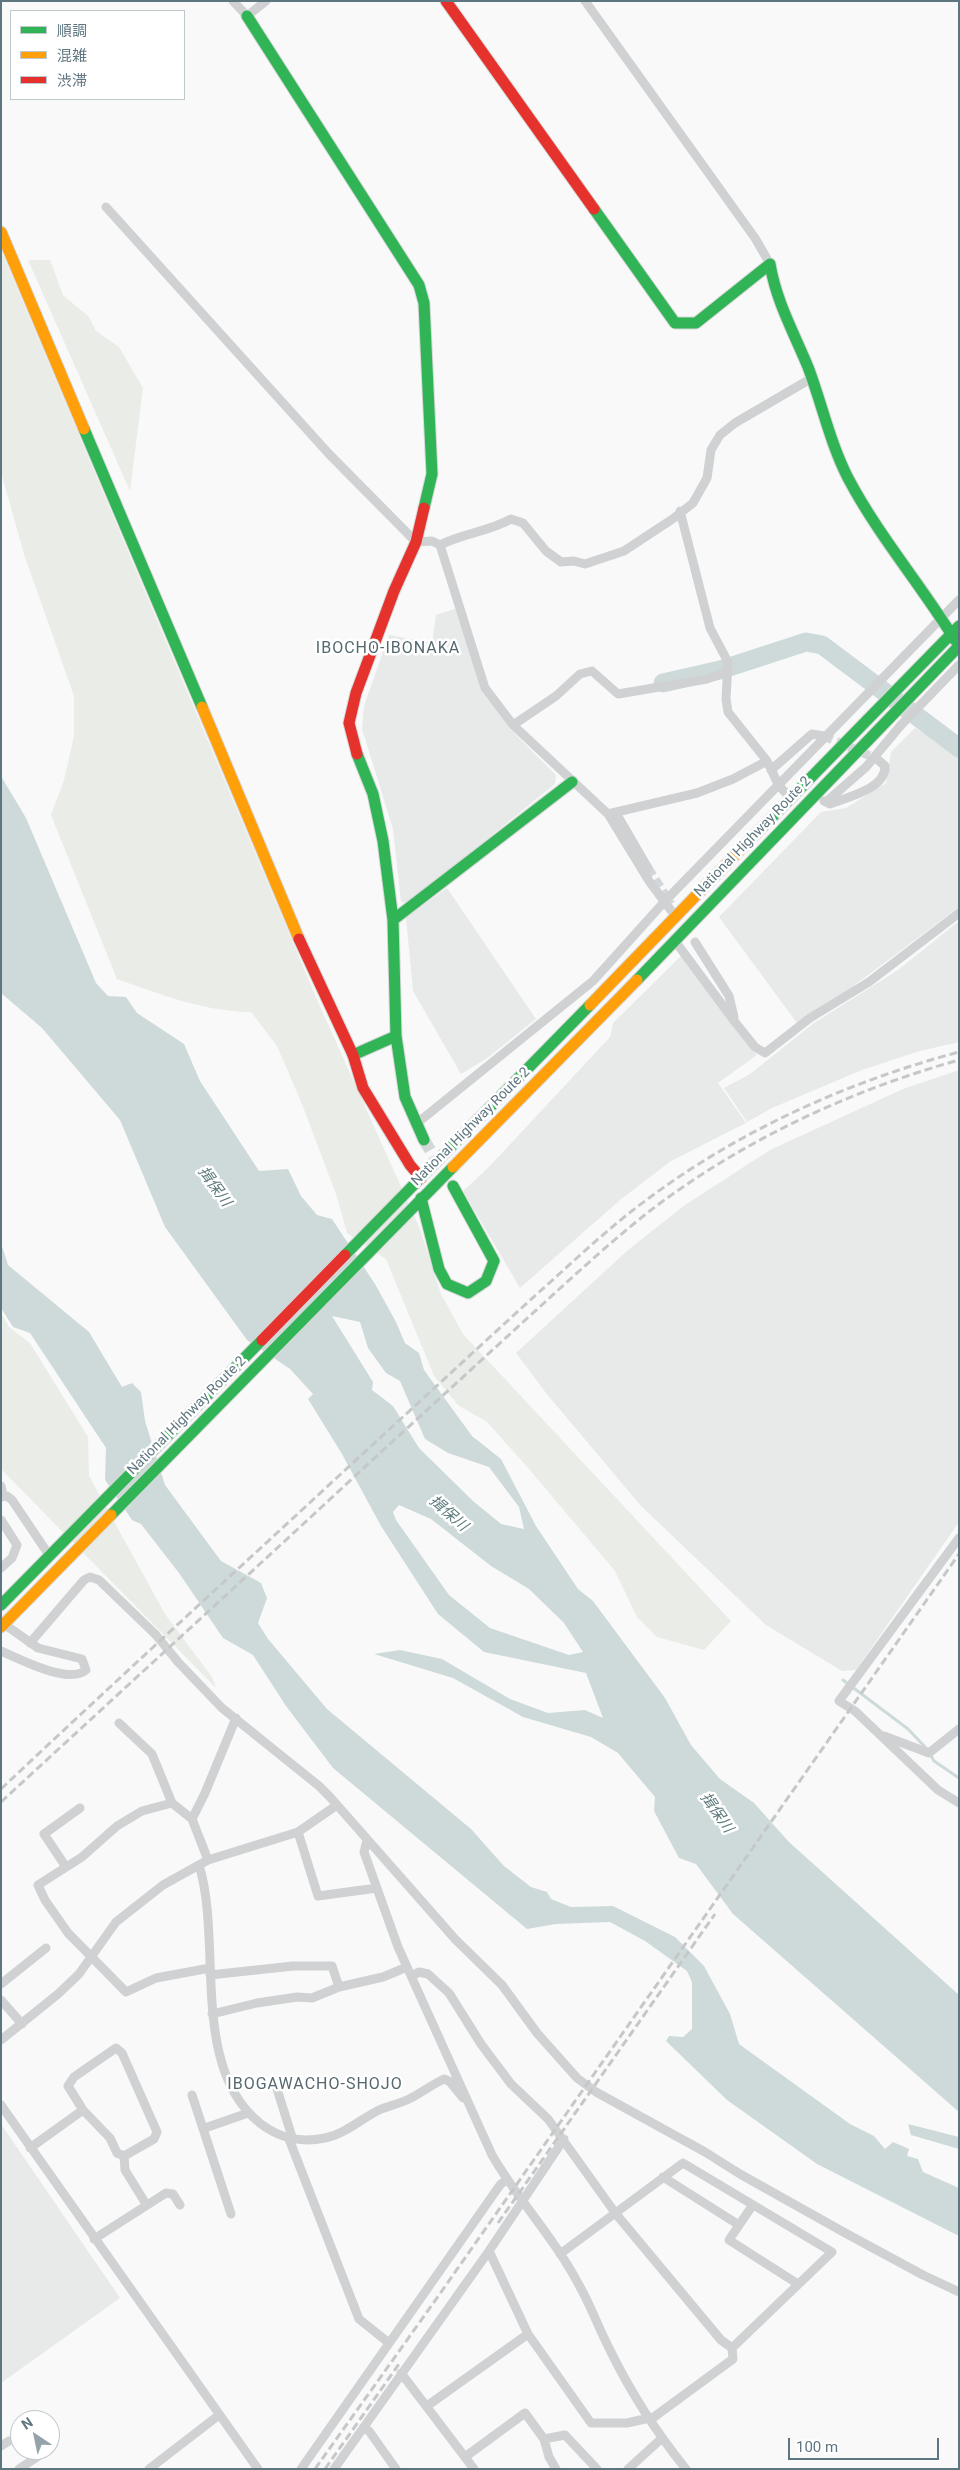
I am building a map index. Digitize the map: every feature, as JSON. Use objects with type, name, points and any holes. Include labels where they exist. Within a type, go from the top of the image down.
[{"type":"main road","points":[[446,1],[675,323],[696,323],[770,264]]},
{"type":"main road","points":[[247,16],[419,285],[424,304],[432,474],[416,542],[394,591],[356,693],[349,724],[355,749],[373,794],[383,841],[393,920],[396,1036],[404,1098],[424,1140]]},
{"type":"main road","points":[[1,232],[213,732],[285,909],[353,1055],[363,1088],[410,1165],[421,1178]]},
{"type":"main road","points":[[770,264],[772,280],[791,334],[812,378],[831,441],[848,479],[941,619],[955,630],[959,646]]},
{"type":"main road","name":"National Highway Route 2","points":[[1,1604],[421,1178],[955,630]]},
{"type":"main road","name":"National Highway Route 2","points":[[3,1625],[675,941],[812,796],[896,714],[959,646]]},
{"type":"main road","points":[[393,920],[572,782]]},
{"type":"main road","points":[[353,1055],[396,1036]]},
{"type":"main road","points":[[421,1198],[439,1269],[448,1284],[468,1293],[477,1290],[487,1281],[494,1261],[453,1186]]},
{"type":"street","points":[[233,1],[247,16],[266,1]]},
{"type":"street","points":[[585,1],[754,238],[770,264]]},
{"type":"street","points":[[106,208],[329,454],[416,542],[432,542],[440,545],[456,537],[494,528],[512,520],[523,522],[546,551],[561,562],[574,561],[584,564],[624,551],[693,503],[707,478],[712,450],[720,435],[734,423],[812,378]]},
{"type":"street","points":[[680,511],[710,628],[728,662],[726,699],[728,712],[767,761],[778,786],[790,798]]},
{"type":"street","points":[[440,545],[485,688],[513,725],[572,782],[612,814],[648,868]]},
{"type":"street","points":[[416,1124],[593,981],[665,902],[959,600]]},
{"type":"street","points":[[826,802],[866,767],[901,724],[959,665]]},
{"type":"street","points":[[513,725],[556,696],[580,674],[592,671],[618,694],[698,681],[728,671]]},
{"type":"street","points":[[771,770],[812,734],[824,736]]},
{"type":"street","points":[[812,796],[830,804],[871,788],[881,779],[885,772],[885,766],[876,759]]},
{"type":"street","points":[[612,814],[697,793],[767,761]]},
{"type":"street","points":[[612,814],[649,881],[676,917]]},
{"type":"street","points":[[675,941],[755,1047],[765,1053],[810,1018],[869,982],[959,912]]},
{"type":"street","points":[[695,942],[729,996],[735,1022]]},
{"type":"street","points":[[2,1493],[12,1500],[49,1555]]},
{"type":"street","points":[[1,1520],[17,1545],[12,1558],[1,1568]]},
{"type":"street","points":[[959,1538],[838,1701],[854,1711],[938,1790],[959,1803]]},
{"type":"street","points":[[30,1643],[84,1580],[90,1577],[99,1580],[156,1635],[212,1697],[320,1786],[455,1940],[502,1985],[537,2033],[577,2078],[596,2092],[847,2234],[959,2292]]},
{"type":"street","points":[[1,1651],[49,1670],[75,1676],[86,1670],[82,1659],[38,1648],[3,1625]]},
{"type":"street","points":[[192,1818],[205,1794],[236,1718]]},
{"type":"street","points":[[119,1723],[152,1754],[172,1803],[192,1818],[208,1860]]},
{"type":"street","points":[[879,1734],[929,1753],[959,1729]]},
{"type":"street","points":[[172,1803],[142,1811],[117,1826],[82,1857],[38,1886],[45,1900],[68,1933],[126,1992],[156,1978],[293,1966],[332,1966],[339,1987]]},
{"type":"street","points":[[1,2040],[58,1994],[92,1957],[116,1922],[163,1884],[208,1860],[298,1832],[337,1804]]},
{"type":"street","points":[[66,1867],[44,1834],[80,1808]]},
{"type":"street","points":[[298,1832],[318,1896],[377,1888]]},
{"type":"street","points":[[367,1840],[364,1852],[407,1967],[492,2155],[506,2180],[560,2254],[579,2284],[610,2350],[647,2417],[686,2469]]},
{"type":"street","points":[[199,1865],[209,1928],[212,2014],[226,2074],[248,2113],[267,2128],[291,2140],[325,2138],[338,2134],[378,2110],[409,2099],[444,2080],[449,2081],[467,2102]]},
{"type":"street","points":[[1,1984],[46,1948]]},
{"type":"street","points":[[212,2014],[256,2003],[297,1997],[312,1998],[339,1987],[383,1977],[407,1967]]},
{"type":"street","points":[[412,1976],[419,1972],[428,1974],[449,1993],[481,2044],[511,2084],[548,2119],[616,2214],[722,2340],[732,2348],[733,2359],[654,2417],[647,2417],[627,2423],[591,2423],[528,2334],[488,2251]]},
{"type":"street","points":[[1,2000],[22,2024]]},
{"type":"street","points":[[116,2048],[122,2053],[157,2132],[154,2140],[124,2156],[117,2153],[110,2138],[83,2110],[68,2086],[74,2077],[116,2048]]},
{"type":"street","points":[[276,2089],[291,2140],[359,2320],[389,2342]]},
{"type":"street","points":[[192,2095],[205,2128],[231,2214]]},
{"type":"street","points":[[1,2104],[94,2239],[258,2469]]},
{"type":"street","points":[[30,2148],[83,2110]]},
{"type":"street","points":[[205,2128],[248,2113]]},
{"type":"street","points":[[334,2469],[488,2251],[564,2139]]},
{"type":"street","points":[[124,2156],[125,2170],[146,2204]]},
{"type":"street","points":[[560,2254],[683,2163],[752,2206],[832,2252],[732,2348]]},
{"type":"street","points":[[663,2177],[739,2225]]},
{"type":"street","points":[[301,2469],[500,2185],[506,2180]]},
{"type":"street","points":[[94,2239],[166,2193],[173,2194],[180,2205]]},
{"type":"street","points":[[752,2206],[729,2240],[798,2284]]},
{"type":"street","points":[[427,2406],[528,2334]]},
{"type":"street","points":[[401,2373],[474,2469]]},
{"type":"street","points":[[465,2456],[525,2413],[544,2439],[549,2457],[556,2469]]},
{"type":"street","points":[[149,2469],[219,2416]]},
{"type":"street","points":[[363,2428],[369,2431],[396,2469]]},
{"type":"street","points":[[544,2439],[565,2435],[597,2469]]},
{"type":"street","points":[[628,2469],[661,2438]]},
{"type":"street","points":[[19,2469],[32,2460]]},
{"type":"shaded area","points":[[1,250],[315,995],[420,1229],[441,1294],[463,1334],[731,1621],[704,1650],[657,1637],[637,1617],[615,1571],[487,1422],[458,1405],[434,1376],[386,1259],[347,1233],[337,1197],[302,1104],[277,1046],[251,1012],[216,1009],[199,1005],[117,979],[51,815],[64,780],[74,736],[74,696],[24,554],[1,472]]},
{"type":"shaded area","points":[[28,260],[50,260],[63,295],[89,317],[96,331],[119,347],[143,388],[130,491]]},
{"type":"shaded area","points":[[457,608],[482,692],[511,730],[556,775],[555,784],[409,902],[401,902],[393,829],[362,729],[364,706],[389,635],[432,643],[436,615]]},
{"type":"shaded area","points":[[915,728],[959,752],[959,907],[848,990],[797,1023],[719,917],[821,812],[846,808],[886,783],[891,752]]},
{"type":"shaded area","points":[[447,888],[536,1019],[486,1059],[461,1074],[413,991],[406,918]]},
{"type":"shaded area","points":[[959,921],[959,1042],[920,1051],[862,1070],[772,1108],[747,1122],[724,1088],[750,1074],[814,1023],[898,970]]},
{"type":"shaded area","points":[[681,956],[757,1055],[718,1083],[746,1123],[671,1161],[620,1200],[520,1288],[463,1191],[488,1168],[610,1037],[613,1023]]},
{"type":"shaded area","points":[[959,1070],[959,1522],[856,1670],[842,1671],[766,1625],[641,1506],[546,1393],[516,1353],[628,1250],[685,1205],[770,1150],[903,1089]]},
{"type":"shaded area","points":[[1,1313],[9,1327],[30,1343],[88,1437],[89,1476],[165,1614],[212,1677],[216,1688],[1,1469]]},
{"type":"shaded area","points":[[1,2124],[120,2298],[1,2383]]},
{"type":"water","name":"揖保川","points":[[1,776],[26,818],[96,983],[108,996],[126,997],[137,1013],[184,1044],[200,1081],[259,1171],[288,1169],[301,1196],[317,1215],[332,1219],[375,1284],[405,1343],[419,1353],[424,1370],[472,1436],[501,1459],[536,1526],[578,1589],[593,1601],[665,1698],[691,1745],[720,1779],[754,1803],[789,1842],[959,1995],[959,2112],[733,1914],[696,1864],[679,1858],[654,1811],[655,1797],[618,1753],[591,1737],[523,1717],[453,1678],[374,1654],[400,1650],[442,1659],[510,1699],[548,1713],[585,1710],[603,1718],[586,1673],[484,1652],[438,1614],[381,1526],[342,1454],[308,1399],[313,1394],[290,1369],[247,1340],[165,1227],[120,1120],[42,1028],[1,993]],"holes":[[[332,1316],[360,1322],[368,1348],[386,1373],[400,1381],[425,1439],[448,1453],[489,1467],[519,1507],[524,1529],[501,1524],[473,1501],[419,1448],[393,1406],[372,1390],[373,1382]],[[399,1505],[431,1519],[491,1566],[529,1589],[564,1623],[583,1652],[569,1655],[490,1628],[449,1595],[396,1520],[393,1512]]]},
{"type":"water","points":[[1,1243],[8,1265],[89,1332],[122,1387],[132,1383],[141,1392],[145,1421],[165,1485],[221,1561],[261,1583],[267,1598],[258,1623],[268,1639],[327,1709],[471,1829],[504,1866],[531,1887],[547,1892],[551,1899],[571,1907],[613,1906],[675,1937],[704,1966],[730,2014],[739,2044],[850,2124],[874,2136],[885,2149],[893,2142],[909,2149],[907,2156],[918,2159],[923,2172],[959,2188],[959,2236],[817,2164],[727,2100],[666,2041],[669,2036],[683,2037],[692,2029],[692,1982],[687,1971],[645,1941],[610,1922],[556,1924],[527,1929],[333,1768],[286,1706],[253,1655],[223,1638],[179,1573],[141,1524],[132,1520],[105,1480],[106,1448],[30,1333],[13,1327],[1,1308]]},
{"type":"water","points":[[908,2124],[959,2137],[959,2149],[911,2135]]},
{"type":"waterway","points":[[663,683],[720,670],[806,642],[822,645],[959,748]]},
{"type":"waterway","points":[[843,1680],[908,1729],[927,1749]]},
{"type":"waterway","points":[[930,1754],[934,1761],[959,1778]]},
{"type":"tunnel","points":[[824,736],[877,759]]},
{"type":"tunnel","points":[[648,868],[671,904]]},
{"type":"tunnel","points":[[424,1140],[441,1168]]},
{"type":"railway","points":[[1,1789],[496,1331],[590,1246],[645,1201],[718,1152],[795,1112],[876,1078],[959,1052]]},
{"type":"railway","points":[[1,1802],[557,1291],[651,1210],[722,1162],[759,1140],[798,1121],[877,1087],[959,1060]]},
{"type":"railway","points":[[315,2469],[959,1554]]},
{"type":"railway","points":[[498,2223],[715,1914]]},
{"type":"railway","points":[[325,2469],[399,2364]]},
{"type":"traffic: fast","points":[[247,16],[419,285],[424,303],[432,474],[424,508]]},
{"type":"traffic: fast","points":[[594,209],[675,323],[696,323],[770,264]]},
{"type":"traffic: fast","points":[[770,264],[776,291],[808,367],[831,437],[848,478],[886,540],[955,640]]},
{"type":"traffic: fast","points":[[84,429],[202,707]]},
{"type":"traffic: fast","points":[[743,847],[959,626]]},
{"type":"traffic: fast","points":[[637,980],[959,646]]},
{"type":"traffic: fast","points":[[357,754],[373,794],[383,841],[393,920],[396,1036],[405,1097],[424,1140]]},
{"type":"traffic: fast","points":[[393,920],[572,782]]},
{"type":"traffic: fast","points":[[345,1255],[590,1005]]},
{"type":"traffic: fast","points":[[353,1055],[396,1036]]},
{"type":"traffic: fast","points":[[111,1515],[453,1167]]},
{"type":"traffic: fast","points":[[421,1198],[439,1269],[447,1284],[468,1293],[486,1281],[494,1261],[453,1186]]},
{"type":"traffic: fast","points":[[1,1605],[262,1340]]},
{"type":"traffic: slow","points":[[1,232],[84,429]]},
{"type":"traffic: slow","points":[[202,707],[299,939]]},
{"type":"traffic: slow","points":[[590,1005],[743,847]]},
{"type":"traffic: slow","points":[[453,1167],[637,980]]},
{"type":"traffic: slow","points":[[1,1627],[111,1515]]},
{"type":"traffic: jam","points":[[446,1],[594,209]]},
{"type":"traffic: jam","points":[[357,754],[349,723],[356,693],[394,591],[416,542],[424,508]]},
{"type":"traffic: jam","points":[[299,939],[353,1055],[363,1088],[410,1165],[421,1178]]},
{"type":"traffic: jam","points":[[262,1340],[345,1255]]},
{"type":"district","name":"IBOCHO-IBONAKA","points":[[388,649]]},
{"type":"district","name":"IBOGAWACHO-SHOJO","points":[[315,2085]]}]
